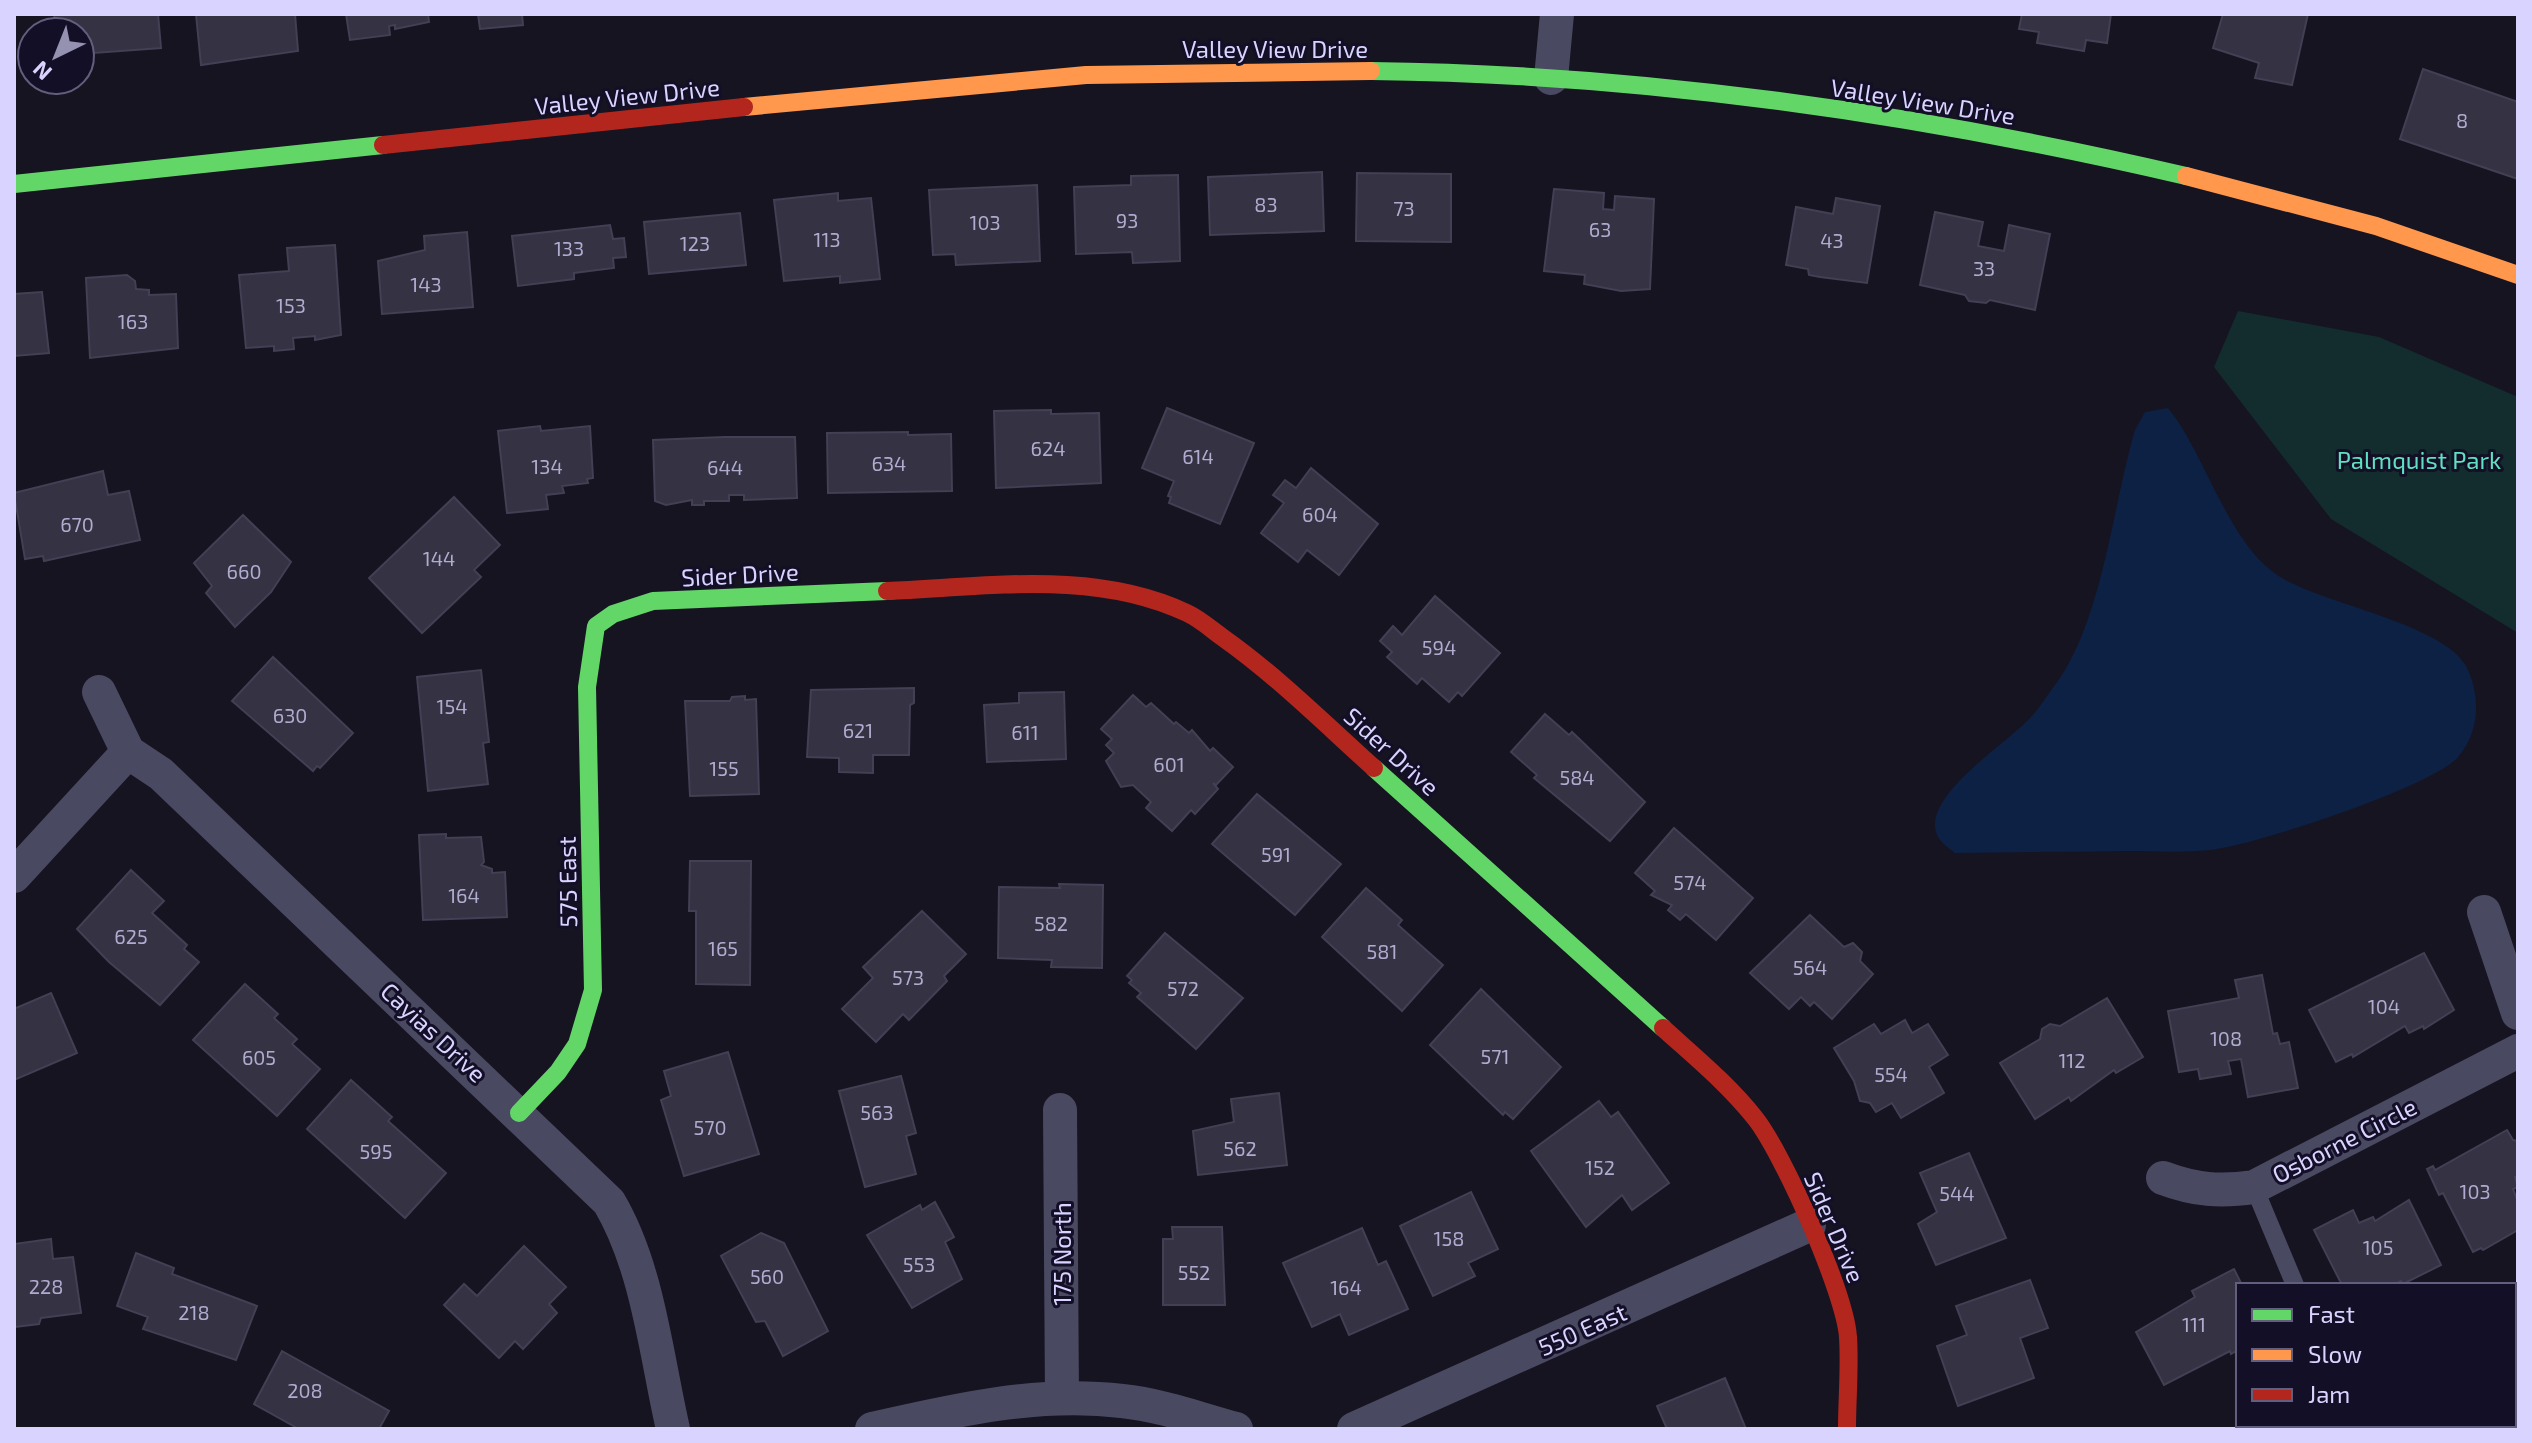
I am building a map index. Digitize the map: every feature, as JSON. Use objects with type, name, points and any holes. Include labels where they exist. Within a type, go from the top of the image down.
[{"type":"street","points":[[1551,78],[1557,14]]},
{"type":"street","name":"Valley View Drive","points":[[14,184],[941,85],[1137,73],[1403,72],[1551,78],[1819,108],[2116,158],[2235,185],[2333,213],[2518,275]]},
{"type":"street","name":"Sider Drive","points":[[596,626],[613,614],[653,601],[1045,584],[1124,592],[1190,614],[1253,659],[1729,1087],[1770,1141],[1836,1287],[1848,1335],[1847,1429]]},
{"type":"street","name":"575 East","points":[[519,1113],[573,1053],[590,1013],[587,687],[596,626]]},
{"type":"street","points":[[14,876],[128,752],[99,692]]},
{"type":"street","name":"Cayias Drive","points":[[128,752],[161,774],[594,1185],[621,1222],[636,1263],[673,1429]]},
{"type":"street","points":[[2484,912],[2518,1013]]},
{"type":"street","name":"Osborne Circle","points":[[2163,1178],[2191,1188],[2222,1192],[2254,1187],[2518,1051]]},
{"type":"street","name":"175 North","points":[[1060,1110],[1062,1398]]},
{"type":"street","name":"550 East","points":[[1354,1429],[1809,1225]]},
{"type":"street","points":[[872,1429],[990,1403],[1062,1398],[1123,1401],[1236,1429]]},
{"type":"lane","points":[[2254,1187],[2294,1283]]},
{"type":"green space","name":"Palmquist Park","points":[[2238,311],[2379,337],[2518,397],[2518,633],[2331,519],[2214,367]]},
{"type":"water","points":[[2168,408],[2195,450],[2232,523],[2263,563],[2301,588],[2409,627],[2453,651],[2466,666],[2474,689],[2476,713],[2471,736],[2458,757],[2414,784],[2300,827],[2232,846],[2189,851],[1955,853],[1937,834],[1938,811],[1957,783],[2033,715],[2069,663],[2083,633],[2104,565],[2135,430],[2145,412]]},
{"type":"building","points":[[158,14],[161,48],[96,53],[96,16],[54,16]]},
{"type":"building","points":[[196,14],[295,14],[298,51],[201,65]]},
{"type":"building","points":[[346,14],[428,14],[429,22],[395,29],[395,25],[389,26],[390,35],[350,40]]},
{"type":"building","points":[[478,14],[522,14],[523,25],[480,29]]},
{"type":"building","points":[[2022,14],[2111,14],[2107,43],[2086,40],[2084,51],[2037,43],[2039,32],[2019,29]]},
{"type":"building","points":[[2223,14],[2308,14],[2292,85],[2255,78],[2259,63],[2213,48]]},
{"type":"building","points":[[2423,69],[2518,102],[2518,179],[2400,139]]},
{"type":"building","points":[[1322,172],[1324,231],[1210,235],[1208,177]]},
{"type":"building","points":[[1357,173],[1451,174],[1451,242],[1356,241]]},
{"type":"building","points":[[1178,175],[1180,261],[1133,263],[1132,252],[1076,254],[1074,187],[1131,185],[1131,176]]},
{"type":"building","points":[[1037,185],[1040,261],[956,265],[955,254],[933,255],[929,190]]},
{"type":"building","points":[[1554,189],[1604,193],[1603,209],[1614,210],[1615,196],[1654,199],[1650,289],[1621,291],[1584,284],[1585,275],[1544,271]]},
{"type":"building","points":[[838,193],[838,201],[871,198],[880,279],[840,283],[840,276],[784,281],[774,200]]},
{"type":"building","points":[[1836,198],[1880,206],[1867,283],[1809,275],[1808,269],[1786,265],[1796,207],[1833,214]]},
{"type":"building","points":[[1935,212],[1983,222],[1978,246],[2004,251],[2009,225],[2050,234],[2035,310],[1990,300],[1986,303],[1969,301],[1965,295],[1920,285]]},
{"type":"building","points":[[740,213],[746,265],[649,274],[644,222]]},
{"type":"building","points":[[610,225],[613,239],[624,238],[626,257],[613,258],[614,268],[574,273],[574,279],[518,286],[512,236]]},
{"type":"building","points":[[467,232],[473,307],[382,314],[378,261],[425,250],[424,236]]},
{"type":"building","points":[[335,245],[341,335],[315,340],[315,336],[293,338],[294,349],[274,351],[274,346],[246,348],[239,275],[289,271],[287,248]]},
{"type":"building","points":[[127,275],[135,281],[136,289],[149,290],[149,295],[176,294],[178,348],[90,358],[86,278]]},
{"type":"building","points":[[42,292],[49,353],[14,356],[14,294]]},
{"type":"building","points":[[1167,408],[1254,443],[1220,524],[1169,503],[1171,497],[1168,496],[1174,481],[1142,468]]},
{"type":"building","points":[[1051,410],[1051,414],[1099,413],[1101,483],[996,488],[994,411]]},
{"type":"building","points":[[540,426],[541,431],[590,426],[593,478],[587,479],[588,483],[562,486],[564,493],[546,495],[548,509],[507,513],[498,431]]},
{"type":"building","points":[[908,432],[908,435],[951,434],[952,491],[828,493],[827,433]]},
{"type":"building","points":[[795,437],[797,498],[744,500],[744,495],[729,495],[729,501],[704,501],[704,505],[692,505],[692,500],[666,505],[655,501],[653,440]]},
{"type":"building","points":[[1311,468],[1378,524],[1339,575],[1307,550],[1298,562],[1261,533],[1284,503],[1273,495],[1285,480],[1296,488]]},
{"type":"building","points":[[103,471],[108,495],[129,491],[140,540],[44,561],[43,556],[25,559],[14,493]]},
{"type":"building","points":[[454,497],[500,545],[474,570],[481,577],[422,633],[369,578]]},
{"type":"building","points":[[243,515],[291,562],[271,592],[235,627],[206,593],[212,586],[194,563]]},
{"type":"building","points":[[1435,596],[1500,653],[1462,696],[1458,692],[1449,702],[1422,678],[1417,684],[1387,657],[1392,652],[1380,641],[1393,626],[1402,635]]},
{"type":"building","points":[[273,657],[353,733],[320,768],[317,766],[313,771],[232,701]]},
{"type":"building","points":[[481,670],[489,742],[483,743],[488,784],[428,791],[417,677]]},
{"type":"building","points":[[914,688],[914,703],[910,705],[909,755],[873,755],[873,773],[839,772],[839,758],[807,757],[811,690]]},
{"type":"building","points":[[1064,692],[1066,759],[987,762],[984,705],[1019,703],[1019,693]]},
{"type":"building","points":[[1133,695],[1146,707],[1151,703],[1189,733],[1192,730],[1210,751],[1213,748],[1233,767],[1216,785],[1213,783],[1218,789],[1195,814],[1191,810],[1172,831],[1146,808],[1151,802],[1133,785],[1121,787],[1106,761],[1114,753],[1106,745],[1112,739],[1101,729]]},
{"type":"building","points":[[745,696],[745,700],[756,699],[759,794],[690,796],[685,701],[730,701],[732,697]]},
{"type":"building","points":[[1545,714],[1569,735],[1572,732],[1645,802],[1610,841],[1534,778],[1537,775],[1511,752]]},
{"type":"building","points":[[1257,794],[1341,864],[1295,915],[1212,844]]},
{"type":"building","points":[[1674,828],[1753,898],[1716,940],[1686,914],[1680,920],[1668,910],[1672,905],[1651,895],[1655,891],[1635,873]]},
{"type":"building","points":[[446,834],[446,838],[481,837],[484,862],[481,865],[492,869],[492,873],[505,872],[507,917],[423,920],[419,835]]},
{"type":"building","points":[[690,861],[751,861],[750,985],[696,984],[696,911],[689,911]]},
{"type":"building","points":[[131,870],[164,901],[152,913],[187,945],[184,949],[199,962],[160,1005],[109,962],[77,929]]},
{"type":"building","points":[[1059,884],[1103,885],[1102,968],[1051,967],[1052,960],[998,958],[999,887],[1060,888]]},
{"type":"building","points":[[1366,888],[1402,920],[1398,925],[1443,965],[1402,1011],[1322,937]]},
{"type":"building","points":[[922,911],[966,954],[944,976],[947,981],[909,1020],[903,1014],[876,1042],[842,1009],[873,978],[863,967]]},
{"type":"building","points":[[1810,915],[1844,947],[1853,943],[1862,952],[1860,961],[1873,974],[1832,1019],[1814,1002],[1810,1006],[1801,997],[1789,1009],[1750,973]]},
{"type":"building","points":[[1165,933],[1243,998],[1196,1049],[1137,997],[1141,993],[1129,983],[1132,980],[1127,976]]},
{"type":"building","points":[[2424,953],[2454,1010],[2424,1029],[2423,1026],[2409,1033],[2405,1026],[2353,1057],[2352,1054],[2336,1062],[2309,1010]]},
{"type":"building","points":[[2262,975],[2273,1034],[2277,1033],[2280,1044],[2289,1042],[2298,1088],[2248,1097],[2241,1059],[2228,1061],[2231,1074],[2200,1079],[2198,1069],[2179,1072],[2168,1011],[2239,998],[2235,980]]},
{"type":"building","points":[[245,984],[278,1014],[274,1018],[297,1039],[292,1044],[320,1069],[277,1116],[193,1040]]},
{"type":"building","points":[[1481,989],[1561,1067],[1513,1119],[1505,1112],[1503,1115],[1430,1045]]},
{"type":"building","points":[[51,993],[77,1053],[14,1080],[14,1009]]},
{"type":"building","points":[[2107,998],[2143,1057],[2116,1073],[2114,1070],[2071,1101],[2069,1097],[2035,1119],[2000,1063],[2040,1039],[2042,1029],[2050,1024],[2060,1026]]},
{"type":"building","points":[[1905,1020],[1912,1033],[1928,1024],[1948,1055],[1929,1067],[1944,1093],[1901,1118],[1892,1103],[1876,1112],[1870,1103],[1860,1101],[1854,1081],[1834,1048],[1874,1024],[1881,1034]]},
{"type":"building","points":[[728,1052],[759,1154],[684,1176],[661,1100],[671,1096],[664,1071]]},
{"type":"building","points":[[901,1076],[916,1133],[906,1136],[916,1174],[865,1187],[839,1091]]},
{"type":"building","points":[[351,1080],[392,1117],[388,1121],[446,1173],[405,1218],[307,1129]]},
{"type":"building","points":[[1279,1093],[1287,1165],[1198,1175],[1193,1131],[1234,1122],[1231,1099]]},
{"type":"building","points":[[1599,1101],[1611,1117],[1618,1112],[1669,1183],[1632,1210],[1622,1195],[1586,1227],[1531,1151]]},
{"type":"building","points":[[2507,1130],[2513,1140],[2518,1141],[2518,1176],[2515,1177],[2518,1187],[2513,1189],[2518,1202],[2518,1230],[2483,1250],[2473,1252],[2427,1169],[2433,1166],[2435,1170]]},
{"type":"building","points":[[1969,1153],[2006,1238],[1936,1265],[1918,1224],[1937,1212],[1920,1173]]},
{"type":"building","points":[[1471,1192],[1498,1249],[1468,1263],[1475,1276],[1433,1296],[1400,1226]]},
{"type":"building","points":[[2409,1200],[2441,1265],[2405,1283],[2341,1283],[2314,1230],[2353,1210],[2359,1223],[2373,1217],[2375,1221]]},
{"type":"building","points":[[935,1202],[954,1237],[945,1242],[962,1279],[912,1308],[867,1235],[920,1205],[922,1210]]},
{"type":"building","points":[[1172,1227],[1222,1227],[1225,1305],[1163,1305],[1163,1239],[1173,1239]]},
{"type":"building","points":[[1362,1228],[1378,1265],[1386,1261],[1408,1309],[1349,1335],[1340,1314],[1312,1327],[1283,1263]]},
{"type":"building","points":[[761,1233],[784,1243],[828,1331],[783,1356],[765,1321],[756,1322],[721,1256]]},
{"type":"building","points":[[51,1239],[53,1259],[73,1257],[81,1313],[41,1318],[39,1324],[14,1327],[14,1244]]},
{"type":"building","points":[[524,1246],[566,1287],[549,1304],[557,1313],[523,1349],[515,1341],[499,1358],[444,1305],[464,1284],[477,1296]]},
{"type":"building","points":[[136,1253],[174,1268],[172,1274],[257,1306],[236,1360],[143,1329],[148,1317],[117,1306]]},
{"type":"building","points":[[2234,1269],[2241,1283],[2236,1283],[2236,1351],[2231,1354],[2230,1351],[2164,1385],[2136,1332],[2195,1297],[2192,1291]]},
{"type":"building","points":[[2030,1280],[2048,1328],[2020,1338],[2034,1378],[1958,1406],[1937,1346],[1967,1335],[1956,1306]]},
{"type":"building","points":[[2516,1342],[2518,1414],[2516,1415]]},
{"type":"building","points":[[282,1351],[389,1411],[379,1429],[299,1429],[254,1404]]},
{"type":"building","points":[[1725,1378],[1746,1429],[1667,1429],[1657,1406]]},
{"type":"building","points":[[2316,1427],[2317,1429],[2256,1429]]},
{"type":"traffic: fast","points":[[1371,71],[1576,80],[1781,101],[1985,134],[2186,176]]},
{"type":"traffic: fast","points":[[14,184],[383,145]]},
{"type":"traffic: fast","points":[[519,1113],[558,1072],[577,1044],[593,990],[587,687],[596,626],[613,614],[653,601],[887,591]]},
{"type":"traffic: fast","points":[[1374,768],[1663,1028]]},
{"type":"traffic: slow","points":[[744,107],[1086,75],[1371,71]]},
{"type":"traffic: slow","points":[[2186,176],[2376,226],[2518,275]]},
{"type":"traffic: jam","points":[[383,145],[744,107]]},
{"type":"traffic: jam","points":[[887,591],[1040,584],[1115,590],[1152,599],[1192,615],[1242,652],[1374,768]]},
{"type":"traffic: jam","points":[[1663,1028],[1722,1082],[1755,1118],[1796,1191],[1825,1258],[1844,1316],[1849,1348],[1847,1429]]}]
